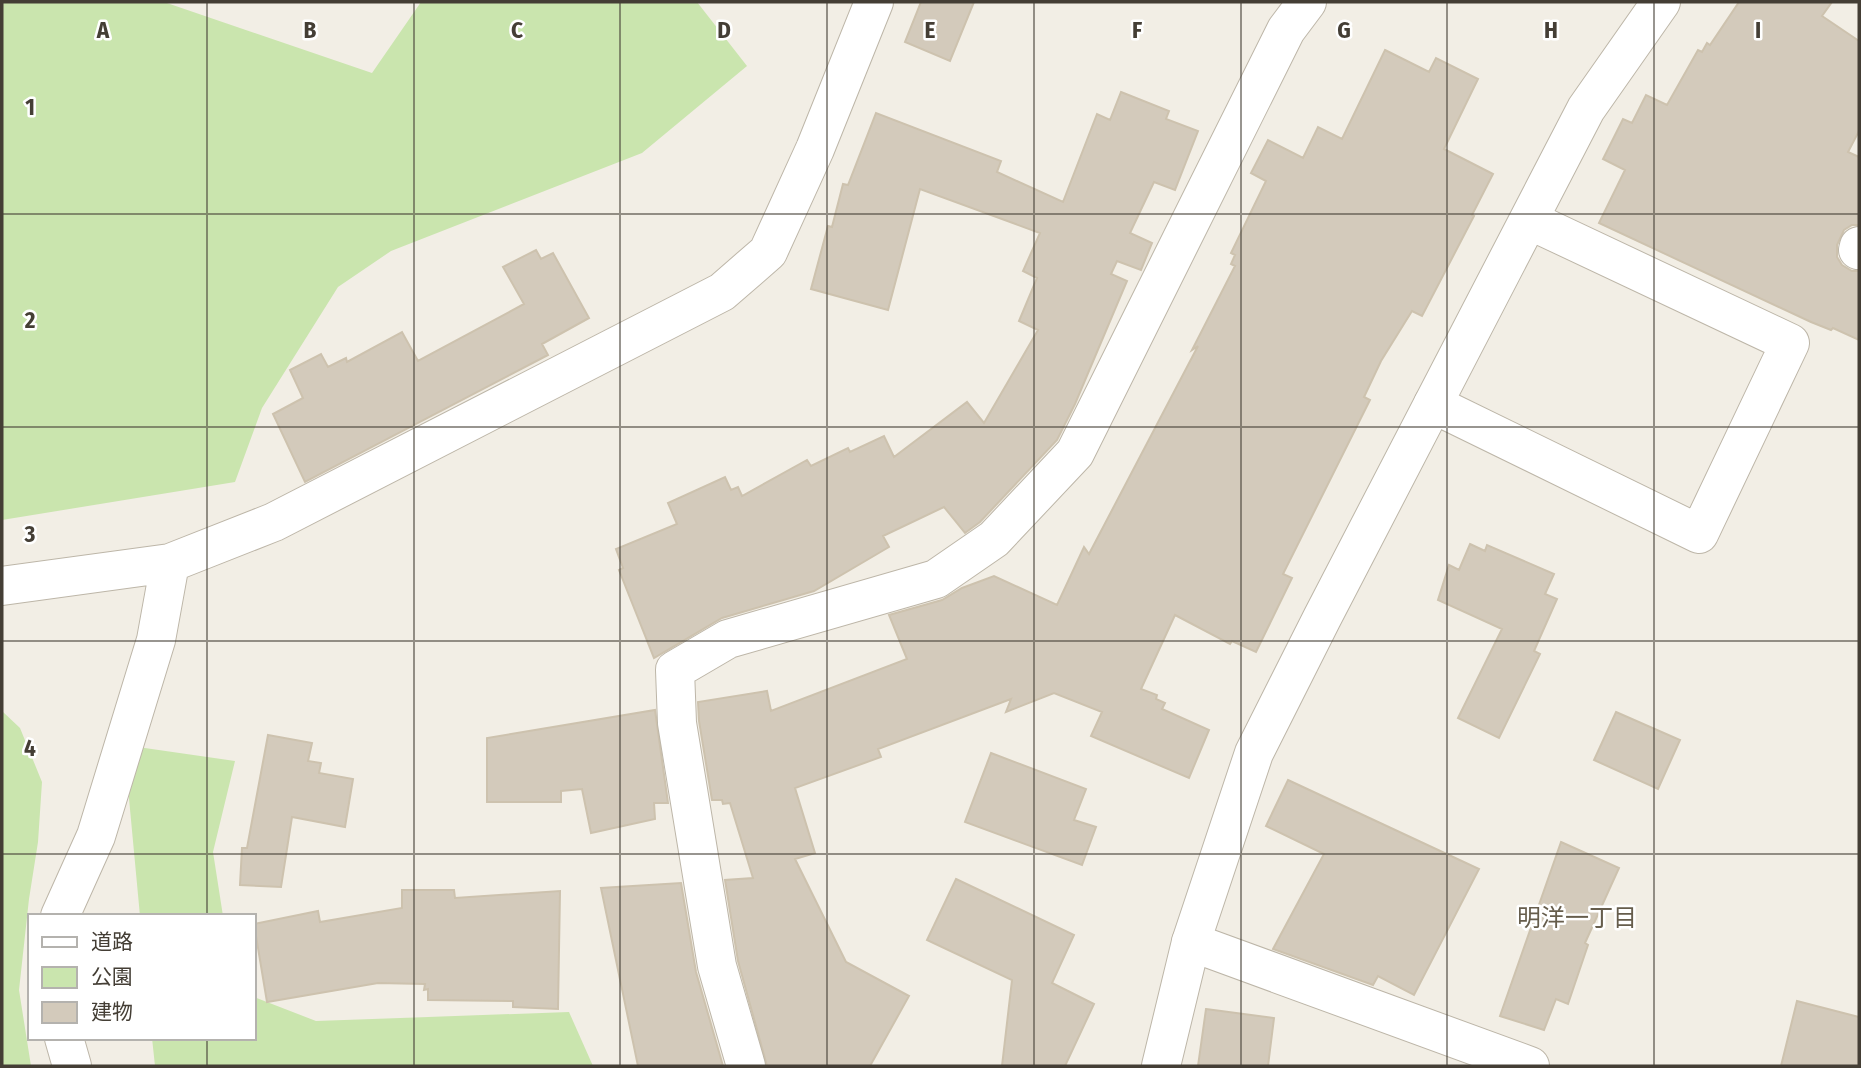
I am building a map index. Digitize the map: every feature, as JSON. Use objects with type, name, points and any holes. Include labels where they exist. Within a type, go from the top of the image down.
[{"type":"street","points":[[2,586],[170,563],[274,522],[722,292],[768,252],[815,149],[874,2]]},
{"type":"street","points":[[746,1066],[717,965],[677,723],[675,670],[729,639],[936,579],[993,539],[1075,453],[1286,30],[1307,2]]},
{"type":"street","points":[[1161,1066],[1191,942],[1254,753],[1586,109],[1661,2]]},
{"type":"street","points":[[1433,404],[1699,534],[1790,343],[1529,220]]},
{"type":"street","points":[[61,914],[96,836],[156,640],[170,563]]},
{"type":"street","points":[[1191,942],[1467,1055],[1530,1066]]},
{"type":"street","points":[[65,1040],[72,1066]]},
{"type":"green space","points":[[2,2],[164,2],[372,73],[421,2],[697,2],[747,66],[642,153],[391,251],[338,287],[262,408],[235,482],[2,520]]},
{"type":"green space","points":[[2,711],[20,728],[42,782],[38,842],[19,990],[31,1066],[2,1066]]},
{"type":"green space","points":[[124,745],[235,761],[213,852],[223,914],[140,914]]},
{"type":"green space","points":[[256,998],[316,1021],[569,1012],[593,1066],[155,1066],[152,1040],[256,1040]]},
{"type":"building","points":[[921,2],[974,2],[950,61],[905,42]]},
{"type":"building","points":[[1739,2],[1832,2],[1822,16],[1859,41],[1859,131],[1848,152],[1859,157],[1859,225],[1852,225],[1844,230],[1837,245],[1837,257],[1842,265],[1852,271],[1859,271],[1859,340],[1833,328],[1831,330],[1811,322],[1599,223],[1625,170],[1603,159],[1623,119],[1632,123],[1646,95],[1667,105],[1698,50],[1702,52],[1707,43],[1710,45]]},
{"type":"building","points":[[1385,50],[1429,72],[1436,58],[1478,79],[1444,149],[1493,174],[1422,316],[1412,311],[1381,361],[1364,397],[1370,400],[1283,574],[1292,578],[1256,652],[1232,641],[1230,644],[1175,615],[1141,689],[1157,695],[1156,699],[1165,703],[1162,709],[1209,730],[1189,778],[1091,736],[1102,712],[1054,693],[1006,712],[1011,699],[878,749],[881,757],[795,788],[815,853],[795,859],[846,962],[909,996],[870,1066],[767,1066],[738,961],[725,880],[753,878],[730,803],[723,804],[722,800],[712,800],[698,702],[767,691],[771,711],[907,659],[889,615],[942,600],[962,588],[994,576],[1057,605],[1084,547],[1089,554],[1198,346],[1192,350],[1235,266],[1231,264],[1235,255],[1231,253],[1266,181],[1251,173],[1268,140],[1303,158],[1318,127],[1342,139]]},
{"type":"building","points":[[1121,92],[1169,111],[1166,119],[1198,131],[1175,190],[1154,182],[1130,233],[1152,243],[1141,270],[1117,261],[1111,274],[1127,281],[1057,440],[980,522],[965,533],[944,507],[883,536],[889,547],[814,591],[722,618],[654,658],[619,570],[623,568],[616,549],[677,524],[668,503],[725,477],[731,490],[738,487],[742,496],[807,460],[811,466],[848,448],[850,452],[884,436],[894,457],[967,402],[984,423],[1038,330],[1019,321],[1037,278],[1023,271],[1040,233],[920,189],[888,310],[811,289],[828,226],[832,227],[843,184],[848,185],[876,113],[1001,161],[997,172],[1063,202],[1097,114],[1110,120]]},
{"type":"building","points":[[536,250],[541,259],[553,253],[589,318],[542,344],[548,355],[305,482],[273,414],[303,398],[290,370],[321,354],[328,367],[346,358],[347,362],[402,332],[418,361],[524,304],[503,267]]},
{"type":"building","points":[[1470,544],[1485,551],[1487,545],[1554,574],[1545,594],[1557,599],[1534,651],[1540,654],[1499,738],[1458,718],[1502,629],[1438,600],[1449,565],[1459,570]]},
{"type":"building","points":[[655,710],[668,803],[654,803],[655,819],[591,833],[582,789],[561,791],[561,802],[487,802],[487,738]]},
{"type":"building","points":[[1616,712],[1680,740],[1658,789],[1594,760]]},
{"type":"building","points":[[268,735],[312,743],[308,761],[321,763],[319,773],[353,779],[345,827],[292,817],[281,887],[240,885],[242,848],[247,848]]},
{"type":"building","points":[[991,753],[1086,789],[1074,820],[1096,827],[1082,865],[965,822]]},
{"type":"building","points":[[1288,780],[1479,869],[1414,995],[1378,976],[1373,985],[1273,949],[1324,854],[1266,826]]},
{"type":"building","points":[[1561,842],[1619,868],[1585,943],[1588,945],[1568,1004],[1556,999],[1544,1030],[1500,1016]]},
{"type":"building","points":[[956,879],[1074,935],[1052,983],[1094,1004],[1065,1066],[1002,1066],[1012,980],[927,940]]},
{"type":"building","points":[[681,883],[696,972],[723,1066],[638,1066],[601,888]]},
{"type":"building","points":[[402,890],[454,890],[455,898],[560,891],[558,1009],[513,1007],[513,1001],[428,1000],[425,984],[378,983],[267,1002],[256,924],[318,911],[320,922],[402,908]]},
{"type":"building","points":[[1797,1001],[1859,1017],[1859,1066],[1781,1066]]},
{"type":"building","points":[[1206,1009],[1274,1018],[1268,1066],[1198,1066]]},
{"type":"district","name":"明洋一丁目","points":[[1577,918]]}]
